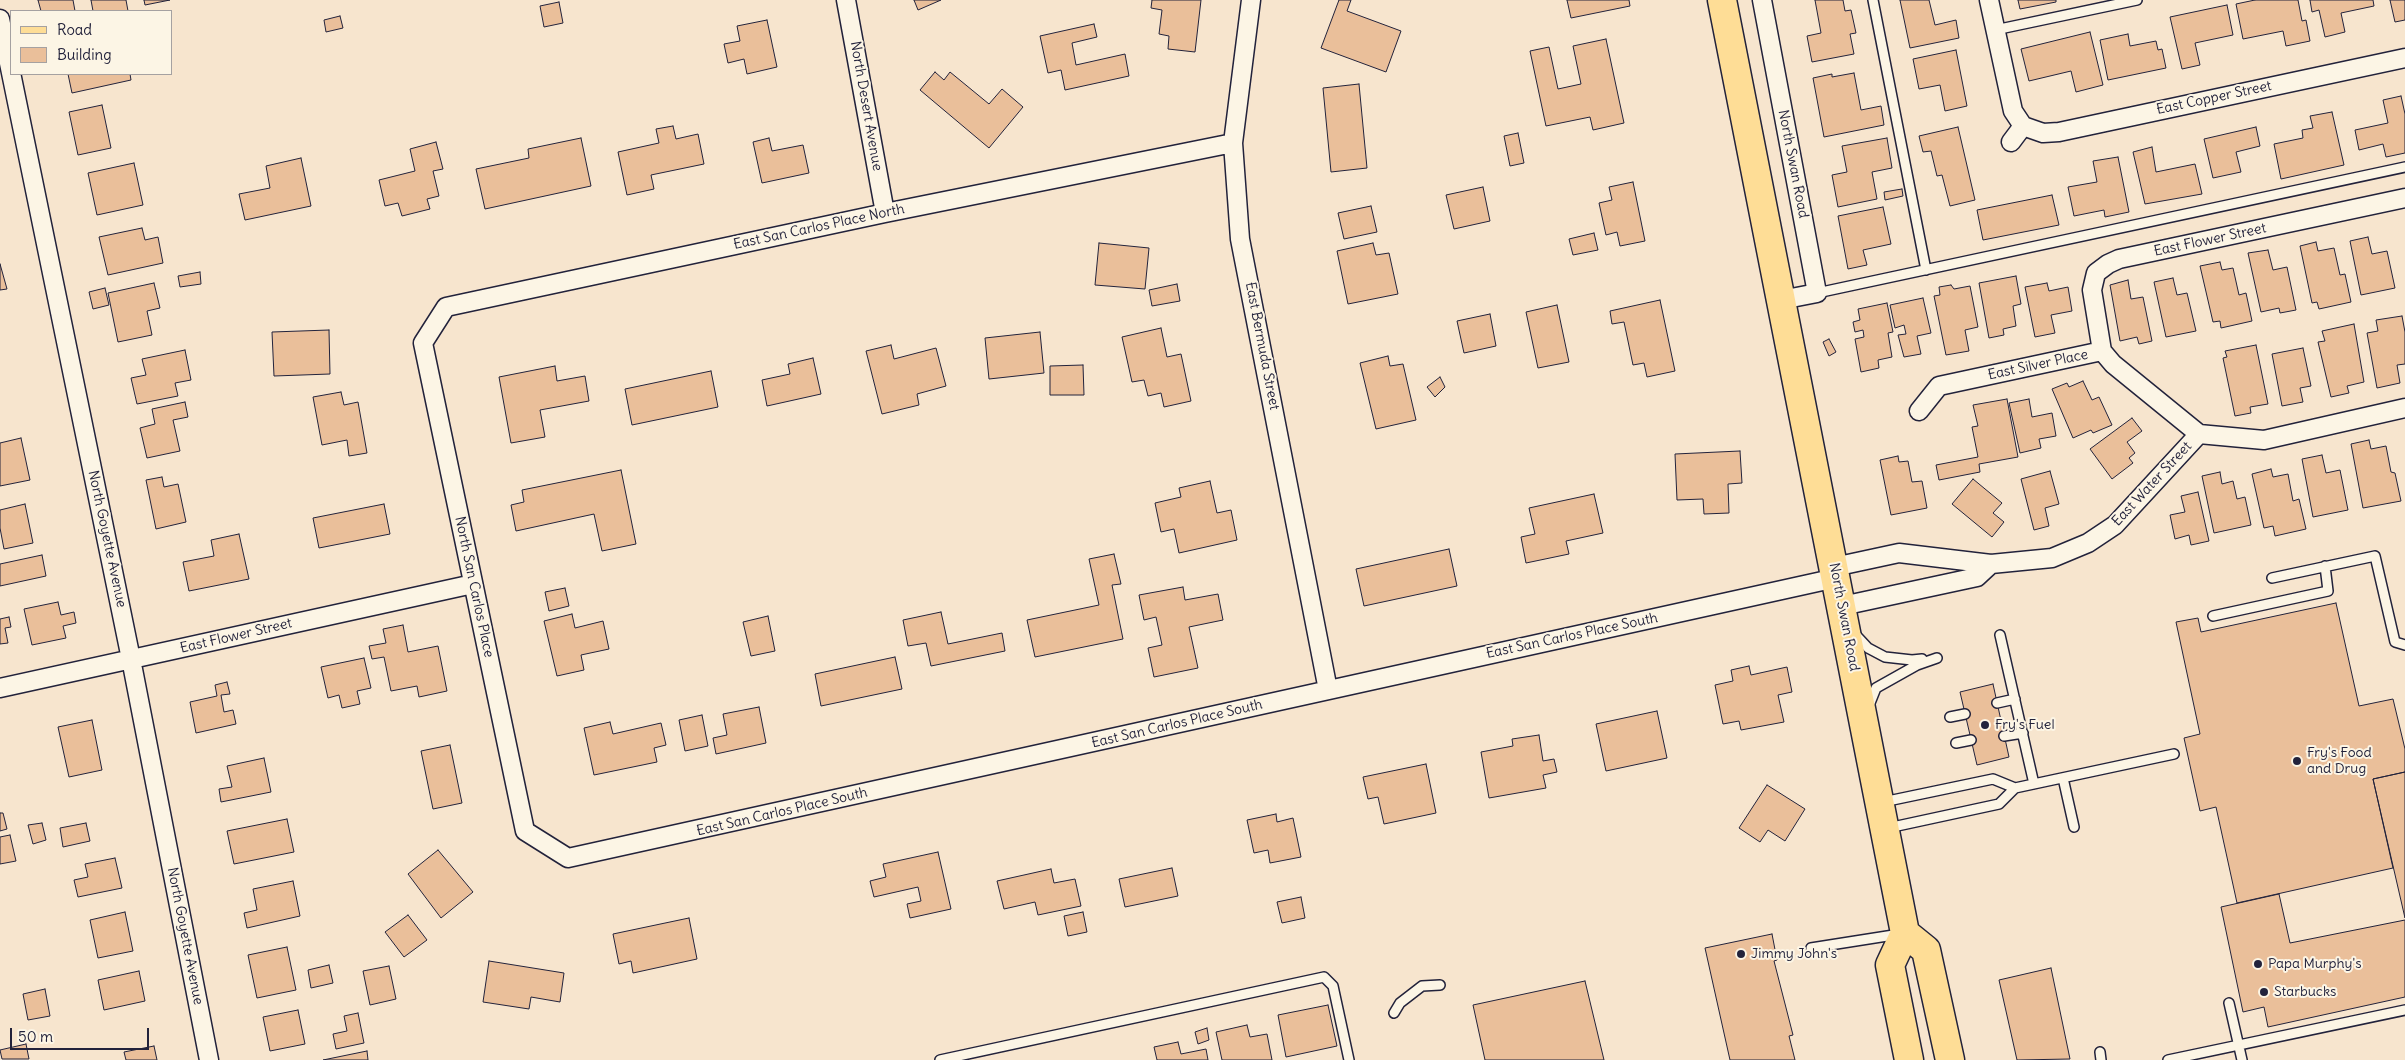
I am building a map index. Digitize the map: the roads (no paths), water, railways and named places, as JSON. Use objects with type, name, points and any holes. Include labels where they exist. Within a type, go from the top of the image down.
[{"type":"main road","name":"North Swan Road","points":[[1722,0],[1905,933]]},
{"type":"main road","points":[[1909,1060],[1890,965],[1905,933],[1926,950],[1950,1060]]},
{"type":"street","name":"North Desert Avenue","points":[[846,0],[885,213]]},
{"type":"street","name":"East Bermuda Street","points":[[1251,0],[1233,143],[1240,240],[1328,690]]},
{"type":"street","name":"North Swan Road","points":[[1762,0],[1817,293]]},
{"type":"street","points":[[1989,0],[2010,101],[2017,118],[2023,126],[2011,142]]},
{"type":"street","name":"North Goyette Avenue","points":[[0,19],[10,68]]},
{"type":"street","name":"East Copper Street","points":[[2023,126],[2043,133],[2059,132],[2405,58]]},
{"type":"street","name":"North Goyette Avenue","points":[[11,75],[131,659],[209,1060]]},
{"type":"street","name":"East San Carlos Place North","points":[[423,343],[446,307],[885,213],[1233,143]]},
{"type":"street","name":"East Flower Street","points":[[2102,351],[2092,290],[2096,273],[2108,264],[2129,257],[2405,198]]},
{"type":"street","points":[[1781,300],[1817,293]]},
{"type":"street","name":"North San Carlos Place","points":[[423,343],[525,831]]},
{"type":"street","name":"East Silver Place","points":[[1918,411],[1939,386],[2102,351],[2113,364],[2199,434]]},
{"type":"street","name":"East Water Street","points":[[1835,572],[1899,553],[1991,564],[2052,558],[2088,543],[2115,525],[2199,434],[2264,440],[2405,408]]},
{"type":"street","name":"East Water Street","points":[[1843,615],[1977,576],[1991,564]]},
{"type":"street","name":"East San Carlos Place South","points":[[525,831],[568,858],[1328,690],[1835,572]]},
{"type":"street","name":"East Flower Street","points":[[0,688],[473,584]]},
{"type":"lane","points":[[1873,0],[1926,270]]},
{"type":"lane","points":[[1995,30],[2137,0]]},
{"type":"lane","points":[[1817,293],[2405,167]]},
{"type":"lane","points":[[2272,578],[2375,556],[2395,642],[2405,644]]},
{"type":"lane","points":[[2212,616],[2328,591],[2325,566]]},
{"type":"lane","points":[[1843,615],[1868,648],[1885,657],[1912,660],[1938,658],[1916,665],[1876,688],[1868,710],[1868,740]]},
{"type":"lane","points":[[2000,635],[2034,784]]},
{"type":"lane","points":[[1997,703],[2015,699]]},
{"type":"lane","points":[[1950,717],[1965,714]]},
{"type":"lane","points":[[2004,736],[2023,732]]},
{"type":"lane","points":[[1956,743],[1971,740]]},
{"type":"lane","points":[[1883,816],[1999,804],[2015,788],[2174,754]]},
{"type":"lane","points":[[2063,778],[2074,828]]},
{"type":"lane","points":[[1883,816],[1993,779],[2015,788]]},
{"type":"lane","points":[[1811,948],[1905,933]]},
{"type":"lane","points":[[940,1060],[1324,977],[1333,986],[1349,1060]]},
{"type":"lane","points":[[1394,1013],[1400,1003],[1422,986],[1440,985]]},
{"type":"lane","points":[[2229,1003],[2242,1060]]},
{"type":"lane","points":[[2168,1060],[2405,1010]]},
{"type":"place","name":"Fry's Fuel","points":[[1985,725]]},
{"type":"place","name":"Fry's Food and Drug","points":[[2297,761]]},
{"type":"place","name":"Jimmy John's","points":[[1741,954]]},
{"type":"place","name":"Papa Murphy's","points":[[2258,964]]},
{"type":"place","name":"Starbucks","points":[[2264,992]]}]
